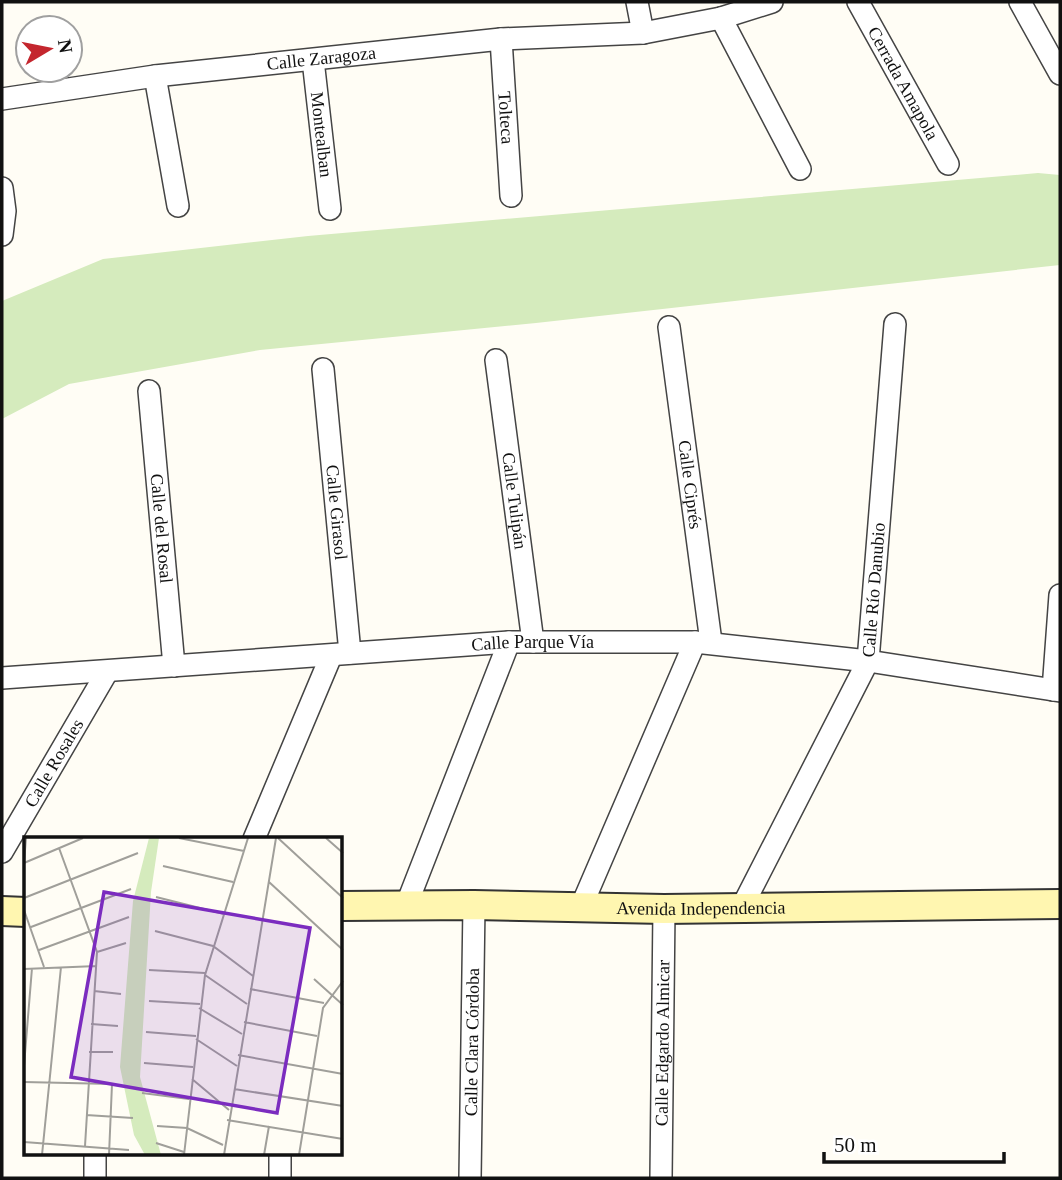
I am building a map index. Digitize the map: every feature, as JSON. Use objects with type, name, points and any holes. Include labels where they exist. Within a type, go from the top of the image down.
[{"type":"street","points":[[636,2],[643,33]]},
{"type":"street","name":"Calle Zaragoza","points":[[2,99],[155,76],[501,40],[643,33],[722,18],[772,2]]},
{"type":"street","name":"Cerrada Amapola","points":[[858,2],[948,164]]},
{"type":"street","points":[[1020,2],[1060,74]]},
{"type":"street","points":[[722,18],[800,169]]},
{"type":"street","name":"Tolteca","points":[[501,40],[511,196]]},
{"type":"street","name":"Montealban","points":[[313,60],[330,209]]},
{"type":"street","points":[[155,76],[178,206]]},
{"type":"street","points":[[2,188],[5,211],[2,235]]},
{"type":"street","name":"Calle Río Danubio","points":[[741,909],[868,661],[895,324]]},
{"type":"street","name":"Calle Ciprés","points":[[669,327],[703,642]]},
{"type":"street","name":"Calle Tulipán","points":[[496,360],[533,642]]},
{"type":"street","name":"Calle Girasol","points":[[255,837],[341,655],[323,369]]},
{"type":"street","name":"Calle del Rosal","points":[[149,391],[174,666]]},
{"type":"street","points":[[1057,690],[1060,595]]},
{"type":"street","points":[[407,906],[509,642]]},
{"type":"street","name":"Calle Parque Vía","points":[[2,678],[509,642],[703,642],[868,661],[1057,690]]},
{"type":"street","points":[[581,907],[703,642]]},
{"type":"street","name":"Calle Rosales","points":[[2,852],[107,672]]},
{"type":"street","name":"Avenida Independencia","points":[[343,906],[741,909],[1060,904]]},
{"type":"street","name":"Calle Clara Córdoba","points":[[470,1178],[474,905]]},
{"type":"street","name":"Calle Edgardo Almicar","points":[[661,1178],[664,909]]},
{"type":"street","points":[[2,911],[24,912]]},
{"type":"street","points":[[95,1156],[95,1178]]},
{"type":"street","points":[[280,1156],[280,1178]]},
{"type":"green space","points":[[1038,173],[1060,175],[1060,265],[536,323],[260,350],[69,384],[2,419],[2,301],[103,259],[308,236]]}]
